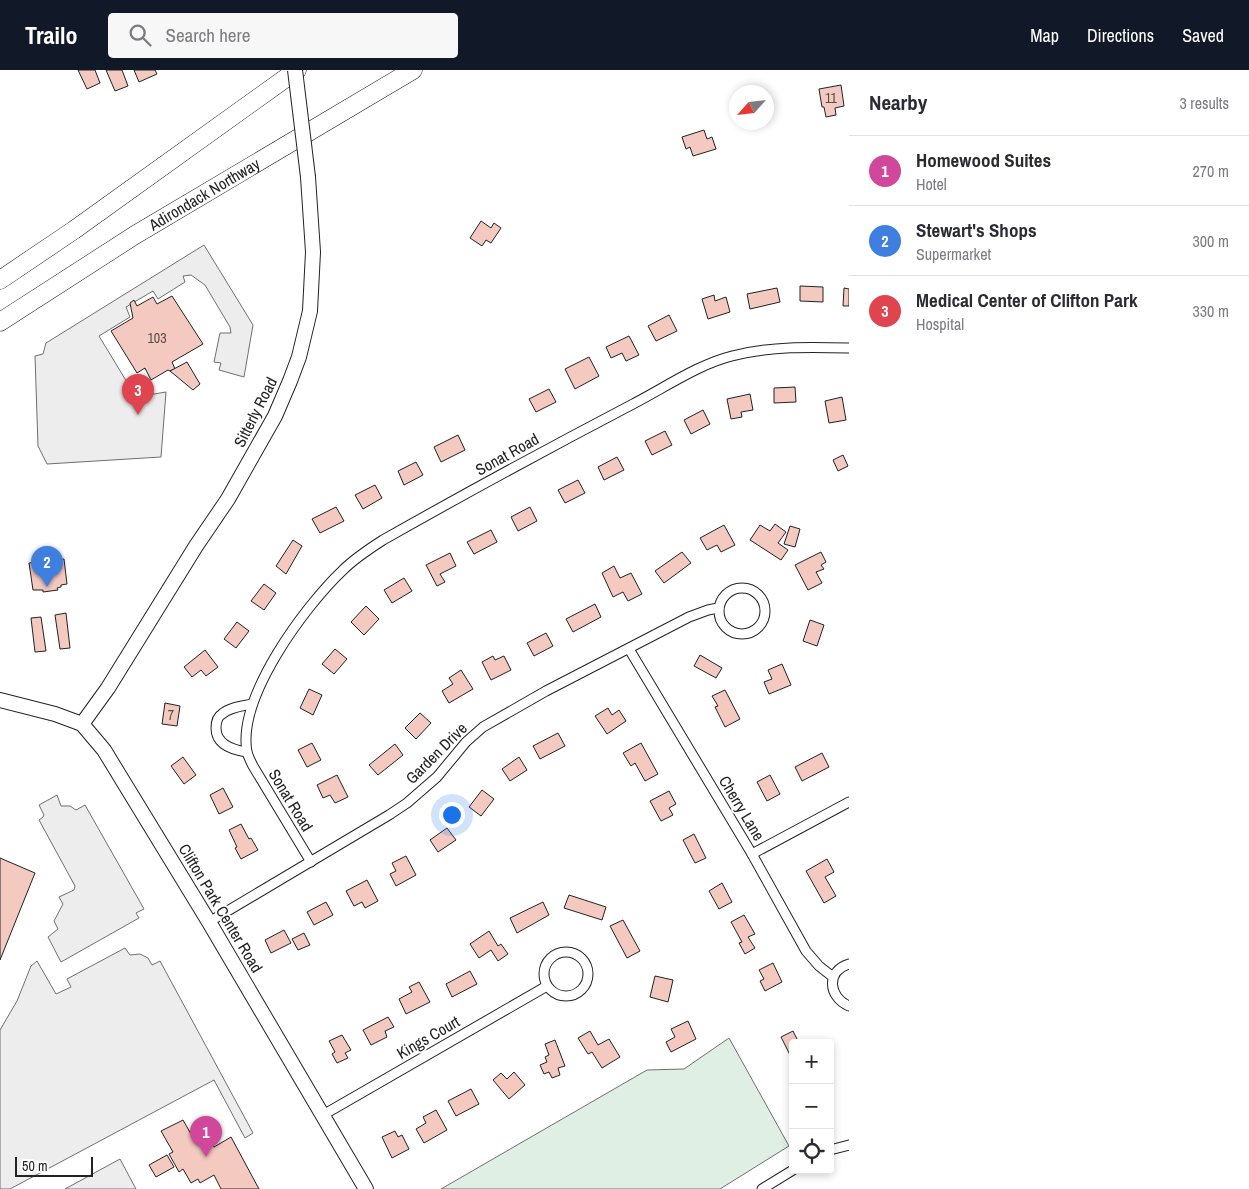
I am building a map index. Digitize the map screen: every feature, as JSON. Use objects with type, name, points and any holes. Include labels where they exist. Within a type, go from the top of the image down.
[{"type":"highway","points":[[0,280],[74,230],[296,70]]},
{"type":"highway","name":"Adirondack Northway","points":[[0,322],[135,235],[413,70]]},
{"type":"street","name":"Sitterly Road","points":[[82,724],[108,688],[196,546],[228,499],[275,416],[299,356],[310,311],[313,252],[308,178],[296,70]]},
{"type":"street","name":"Sonat Road","points":[[311,862],[253,766],[247,752],[248,728],[252,704],[260,684],[292,629],[343,570],[363,553],[383,540],[519,463],[698,369],[730,356],[748,352],[797,347],[849,348]]},
{"type":"street","points":[[738,588],[750,589],[763,601],[765,606],[764,618],[758,629],[740,635],[728,631],[723,626],[718,615],[718,608],[723,597],[732,590],[738,588]]},
{"type":"street","name":"Garden Drive","points":[[209,922],[407,803],[437,777],[466,742],[483,727],[546,691],[689,617],[718,608]]},
{"type":"street","name":"Cherry Lane","points":[[629,649],[752,854],[806,951],[819,966],[833,977]]},
{"type":"street","name":"Clifton Park Center Road","points":[[0,700],[55,714],[82,724],[104,750],[209,922],[366,1189]]},
{"type":"street","points":[[247,752],[234,750],[224,745],[218,738],[216,724],[221,714],[228,710],[252,704]]},
{"type":"street","points":[[752,854],[849,802]]},
{"type":"street","points":[[564,952],[570,952],[581,957],[585,962],[589,974],[588,980],[581,991],[576,994],[563,996],[552,991],[548,986],[544,974],[552,957],[564,952]]},
{"type":"street","points":[[849,964],[839,969],[833,977],[832,984],[834,994],[839,1001],[849,1006]]},
{"type":"street","name":"Kings Court","points":[[323,1115],[548,986]]},
{"type":"street","points":[[834,1149],[849,1144]]},
{"type":"street","points":[[762,1189],[789,1172]]},
{"type":"green space","points":[[729,1038],[789,1146],[720,1189],[441,1189],[647,1070],[684,1069]]},
{"type":"shaded area","points":[[204,245],[253,325],[244,377],[219,370],[221,363],[214,362],[220,333],[231,333],[230,327],[205,285],[191,275],[183,276],[185,282],[158,299],[153,291],[126,307],[130,317],[99,336],[136,397],[166,392],[161,457],[47,464],[38,446],[35,356],[43,354],[46,343]]},
{"type":"shaded area","points":[[57,795],[61,806],[70,806],[76,810],[85,805],[144,909],[136,913],[139,918],[61,962],[48,937],[58,929],[54,921],[63,904],[59,897],[74,890],[75,886],[39,820],[44,815],[39,805]]},
{"type":"shaded area","points":[[125,948],[130,955],[140,954],[148,958],[152,965],[160,961],[253,1133],[245,1138],[214,1080],[10,1189],[0,1189],[0,1030],[17,1001],[31,966],[37,961],[56,994],[71,987],[67,979]]},
{"type":"shaded area","points":[[120,1159],[136,1189],[65,1189]]},
{"type":"building","points":[[78,70],[95,70],[100,83],[87,89]]},
{"type":"building","points":[[106,70],[122,70],[128,86],[115,91]]},
{"type":"building","points":[[134,70],[155,70],[157,74],[139,82]]},
{"type":"building","points":[[841,85],[844,106],[835,108],[836,115],[826,117],[819,89]]},
{"type":"building","points":[[704,130],[707,139],[712,137],[716,149],[693,156],[690,147],[686,149],[682,137]]},
{"type":"building","points":[[481,221],[491,228],[494,223],[501,228],[491,243],[486,240],[482,246],[470,238]]},
{"type":"building","points":[[800,286],[823,287],[823,302],[800,301]]},
{"type":"building","points":[[777,288],[780,302],[750,309],[747,294]]},
{"type":"building","points":[[844,288],[849,289],[849,306],[843,306]]},
{"type":"building","points":[[714,295],[715,301],[726,297],[730,312],[708,319],[702,299]]},
{"type":"building","points":[[172,296],[203,344],[172,362],[175,369],[168,370],[151,380],[145,368],[137,373],[111,331],[133,318],[130,303],[134,300],[137,306],[153,297],[157,304]]},
{"type":"building","points":[[669,315],[677,331],[656,341],[648,326]]},
{"type":"building","points":[[629,336],[639,355],[626,361],[622,353],[611,358],[606,347]]},
{"type":"building","points":[[589,357],[599,376],[575,389],[565,369]]},
{"type":"building","points":[[187,362],[200,384],[193,390],[170,371]]},
{"type":"building","points":[[795,387],[796,402],[774,403],[774,388]]},
{"type":"building","points":[[549,389],[556,402],[536,412],[529,399]]},
{"type":"building","points":[[750,394],[753,410],[741,412],[742,417],[731,419],[727,399]]},
{"type":"building","points":[[842,397],[846,420],[829,423],[825,401]]},
{"type":"building","points":[[703,410],[710,424],[691,434],[684,420]]},
{"type":"building","points":[[665,431],[672,445],[652,455],[645,441]]},
{"type":"building","points":[[458,435],[465,450],[441,462],[434,447]]},
{"type":"building","points":[[843,455],[848,466],[838,471],[833,460]]},
{"type":"building","points":[[617,457],[624,470],[604,480],[598,467]]},
{"type":"building","points":[[416,462],[423,475],[404,485],[398,471]]},
{"type":"building","points":[[578,480],[585,493],[565,503],[558,490]]},
{"type":"building","points":[[375,485],[382,498],[363,509],[355,495]]},
{"type":"building","points":[[336,507],[344,521],[320,533],[312,519]]},
{"type":"building","points":[[530,507],[537,521],[518,531],[511,517]]},
{"type":"building","points":[[775,524],[786,532],[778,543],[788,550],[781,560],[750,540],[760,525],[770,531]]},
{"type":"building","points":[[724,525],[735,545],[721,552],[717,545],[707,550],[700,538]]},
{"type":"building","points":[[790,526],[800,529],[795,547],[784,544]]},
{"type":"building","points":[[491,530],[497,542],[474,554],[467,542]]},
{"type":"building","points":[[293,540],[302,546],[286,574],[276,566]]},
{"type":"building","points":[[682,552],[691,563],[664,583],[655,571]]},
{"type":"building","points":[[821,552],[826,562],[821,565],[824,569],[816,572],[822,583],[808,590],[795,565]]},
{"type":"building","points":[[450,553],[456,566],[440,574],[445,582],[437,586],[426,565]]},
{"type":"building","points":[[64,559],[67,584],[61,585],[61,587],[57,588],[58,590],[43,592],[43,590],[33,590],[29,563]]},
{"type":"building","points":[[614,566],[620,578],[631,573],[642,594],[628,601],[623,592],[613,597],[602,573]]},
{"type":"building","points":[[404,578],[412,591],[392,603],[384,590]]},
{"type":"building","points":[[264,584],[276,593],[264,610],[251,601]]},
{"type":"building","points":[[595,604],[601,617],[573,632],[566,619]]},
{"type":"building","points":[[366,606],[379,619],[364,635],[351,622]]},
{"type":"building","points":[[66,613],[70,648],[60,649],[55,615]]},
{"type":"building","points":[[41,617],[46,651],[35,652],[31,618]]},
{"type":"building","points":[[810,620],[824,625],[817,646],[803,641]]},
{"type":"building","points":[[237,622],[249,631],[236,648],[224,639]]},
{"type":"building","points":[[546,633],[553,646],[534,656],[527,643]]},
{"type":"building","points":[[335,649],[347,659],[334,674],[322,664]]},
{"type":"building","points":[[205,650],[218,667],[206,676],[201,670],[192,677],[184,667]]},
{"type":"building","points":[[700,655],[722,668],[716,678],[694,666]]},
{"type":"building","points":[[493,656],[495,660],[504,656],[511,670],[491,680],[482,662]]},
{"type":"building","points":[[782,664],[791,685],[769,694],[764,682],[772,679],[768,670]]},
{"type":"building","points":[[461,670],[473,689],[449,703],[442,691],[453,684],[449,678]]},
{"type":"building","points":[[309,689],[322,695],[313,715],[300,708]]},
{"type":"building","points":[[725,690],[740,719],[725,727],[715,707],[718,706],[712,696]]},
{"type":"building","points":[[165,703],[180,706],[177,726],[162,724]]},
{"type":"building","points":[[608,708],[612,715],[619,710],[626,721],[607,734],[595,716]]},
{"type":"building","points":[[420,713],[431,723],[416,739],[405,728]]},
{"type":"building","points":[[558,733],[565,746],[540,759],[533,746]]},
{"type":"building","points":[[312,743],[321,760],[307,767],[298,750]]},
{"type":"building","points":[[641,743],[658,774],[645,781],[635,763],[631,766],[623,753]]},
{"type":"building","points":[[395,744],[403,755],[378,775],[369,765]]},
{"type":"building","points":[[822,753],[829,767],[802,781],[795,767]]},
{"type":"building","points":[[183,757],[196,775],[184,784],[171,766]]},
{"type":"building","points":[[519,757],[527,770],[510,781],[502,769]]},
{"type":"building","points":[[337,775],[348,797],[335,803],[330,795],[323,798],[317,785]]},
{"type":"building","points":[[770,775],[780,794],[767,801],[757,782]]},
{"type":"building","points":[[223,788],[233,807],[219,814],[210,795]]},
{"type":"building","points":[[482,790],[494,799],[481,816],[469,807]]},
{"type":"building","points":[[669,791],[676,804],[669,808],[673,815],[661,821],[650,801]]},
{"type":"building","points":[[241,824],[249,839],[251,838],[258,850],[241,859],[229,830]]},
{"type":"building","points":[[447,828],[456,840],[438,852],[430,840]]},
{"type":"building","points":[[694,834],[706,858],[695,863],[683,840]]},
{"type":"building","points":[[406,856],[416,875],[396,886],[390,874],[396,871],[392,863]]},
{"type":"building","points":[[0,858],[35,873],[0,960]]},
{"type":"building","points":[[827,859],[834,872],[825,877],[836,896],[824,903],[806,871]]},
{"type":"building","points":[[367,880],[378,901],[365,908],[362,902],[354,906],[346,891]]},
{"type":"building","points":[[722,883],[732,902],[719,909],[709,891]]},
{"type":"building","points":[[569,895],[606,907],[602,920],[564,908]]},
{"type":"building","points":[[326,902],[333,915],[314,925],[307,912]]},
{"type":"building","points":[[543,902],[549,915],[517,933],[510,918]]},
{"type":"building","points":[[744,915],[755,934],[748,937],[755,948],[745,954],[739,943],[742,942],[731,922]]},
{"type":"building","points":[[623,920],[640,951],[627,958],[610,926]]},
{"type":"building","points":[[284,930],[291,943],[271,953],[265,940]]},
{"type":"building","points":[[489,931],[498,946],[501,944],[508,954],[498,961],[491,950],[479,958],[470,944]]},
{"type":"building","points":[[304,933],[310,945],[298,950],[292,939]]},
{"type":"building","points":[[773,963],[782,982],[765,991],[760,981],[764,979],[759,970]]},
{"type":"building","points":[[470,971],[477,984],[452,997],[446,984]]},
{"type":"building","points":[[655,976],[673,980],[668,1002],[650,997]]},
{"type":"building","points":[[419,982],[430,1002],[406,1014],[399,999],[412,992],[409,987]]},
{"type":"building","points":[[388,1017],[394,1027],[385,1031],[387,1037],[371,1045],[363,1030]]},
{"type":"building","points":[[688,1021],[696,1039],[671,1052],[666,1042],[675,1037],[671,1029]]},
{"type":"building","points":[[590,1031],[598,1045],[609,1039],[620,1057],[602,1068],[592,1052],[588,1054],[578,1038]]},
{"type":"building","points":[[793,1031],[797,1039],[789,1039],[789,1053],[781,1037]]},
{"type":"building","points":[[342,1035],[351,1050],[345,1053],[348,1058],[337,1063],[332,1054],[335,1052],[329,1041]]},
{"type":"building","points":[[555,1040],[565,1066],[558,1068],[560,1075],[552,1078],[549,1072],[544,1074],[540,1065],[547,1062],[545,1057],[549,1055],[545,1044]]},
{"type":"building","points":[[514,1072],[525,1085],[509,1099],[493,1080],[501,1073],[507,1079]]},
{"type":"building","points":[[471,1089],[479,1104],[456,1116],[448,1101]]},
{"type":"building","points":[[436,1110],[447,1130],[424,1143],[416,1129],[426,1123],[423,1117]]},
{"type":"building","points":[[183,1120],[195,1141],[207,1134],[214,1147],[231,1137],[259,1189],[221,1189],[214,1175],[200,1183],[198,1179],[191,1183],[183,1169],[179,1172],[169,1154],[173,1152],[161,1131]]},
{"type":"building","points":[[395,1131],[398,1137],[402,1135],[409,1149],[392,1158],[382,1137]]},
{"type":"building","points":[[167,1155],[174,1167],[156,1177],[149,1165]]},
{"type":"place","name":"Medical Center of Clifton Park","points":[[138,415]]},
{"type":"place","name":"Stewart's Shops","points":[[47,587]]},
{"type":"place","name":"Homewood Suites","points":[[206,1157]]}]
